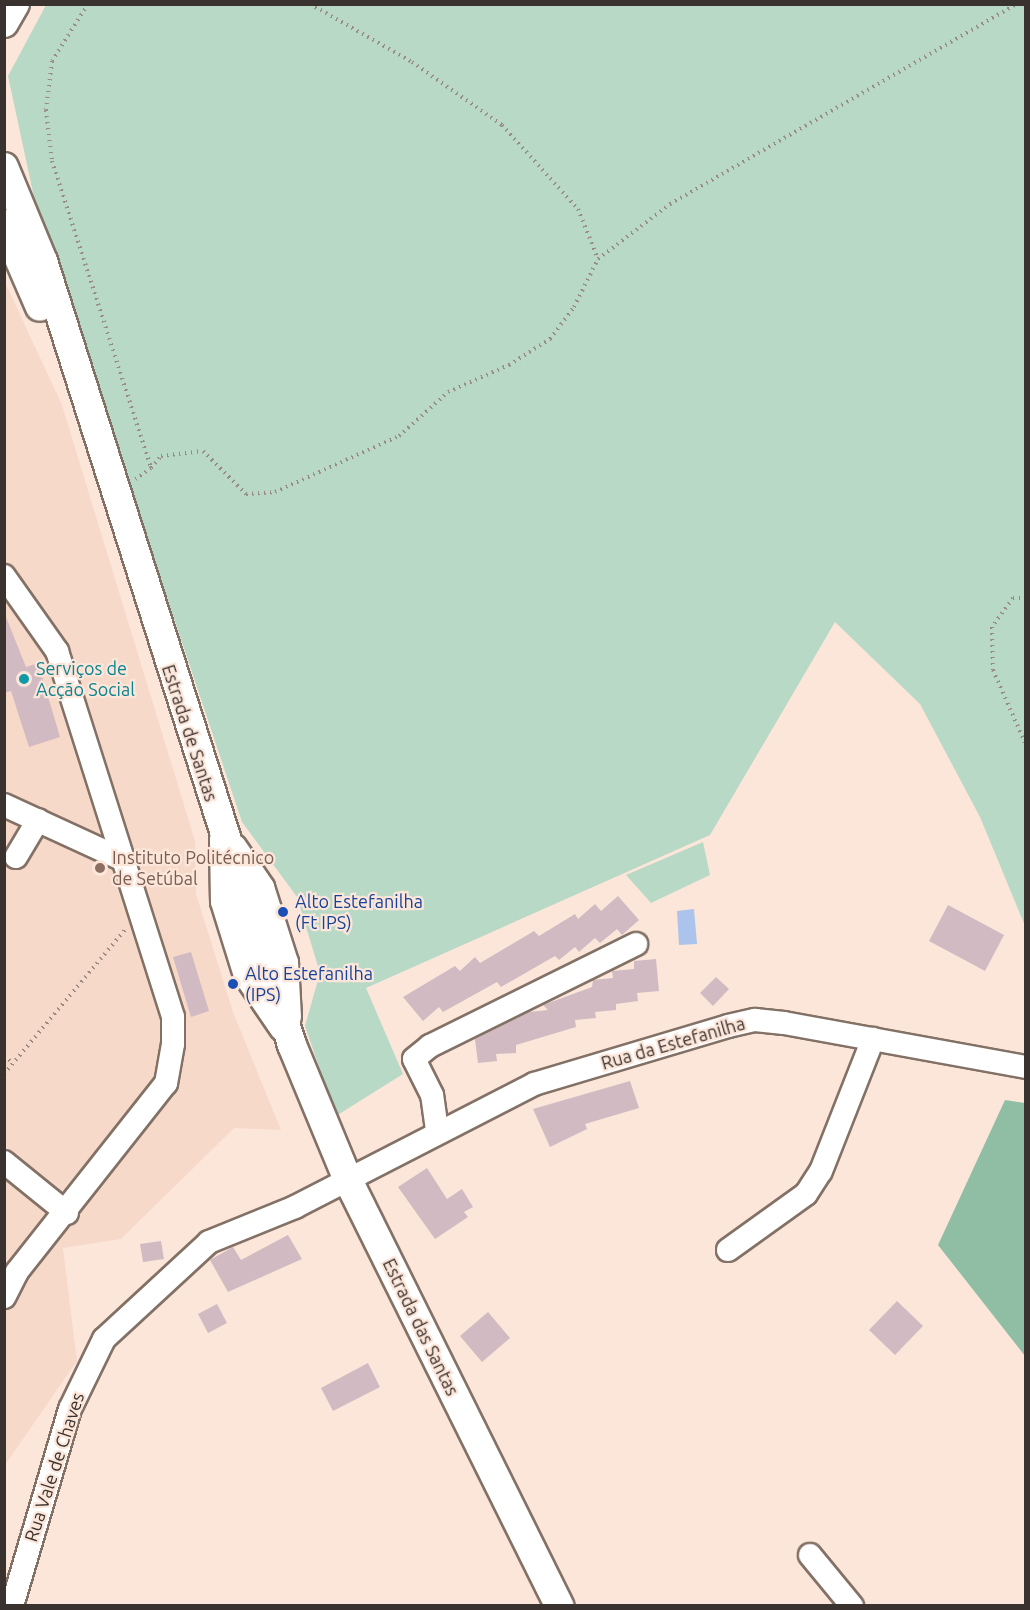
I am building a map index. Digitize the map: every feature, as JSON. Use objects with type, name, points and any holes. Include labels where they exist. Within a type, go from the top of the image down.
[{"type":"main road","points":[[4,24],[15,4]]},
{"type":"main road","name":"Estrada de Santas","points":[[4,167],[43,261],[89,421],[292,1045]]},
{"type":"main road","name":"Estrada de Santas","points":[[4,224],[89,421]]},
{"type":"main road","name":"Estrada das Santas","points":[[292,1045],[347,1178],[559,1605]]},
{"type":"street","points":[[4,576],[54,641],[126,861],[173,1017],[166,1083],[67,1213],[17,1272],[4,1297]]},
{"type":"street","points":[[4,806],[126,861]]},
{"type":"street","points":[[16,857],[38,820]]},
{"type":"street","points":[[437,1130],[432,1095],[414,1059],[430,1046],[636,944]]},
{"type":"street","name":"Rua da Estefanilha","points":[[347,1178],[437,1130],[534,1084],[728,1026],[765,1021],[1026,1067]]},
{"type":"street","points":[[728,1250],[806,1194],[821,1171],[873,1040]]},
{"type":"street","points":[[4,1162],[67,1213]]},
{"type":"street","name":"Rua Vale de Chaves","points":[[12,1605],[70,1409],[104,1339],[209,1242],[295,1207],[347,1178]]},
{"type":"street","points":[[810,1555],[852,1605]]},
{"type":"path","points":[[88,4],[52,61],[46,110],[52,161],[151,468]]},
{"type":"path","points":[[310,4],[412,62],[502,125],[578,209],[598,259]]},
{"type":"path","points":[[113,496],[151,468],[161,456],[203,451],[246,494],[275,492],[399,436],[448,392],[509,365],[550,339],[574,307],[598,259],[670,204],[1017,4]]},
{"type":"path","points":[[1026,598],[1013,598],[992,627],[993,670],[1026,745]]},
{"type":"path","points":[[4,1074],[141,911]]},
{"type":"path","points":[[4,1056],[14,1063]]},
{"type":"shaded area","name":"Instituto Politécnico de Setúbal","points":[[4,280],[62,405],[195,841],[196,894],[233,1012],[281,1130],[234,1128],[121,1239],[63,1248],[77,1361],[5,1465]]},
{"type":"green space","points":[[46,5],[1025,5],[1025,926],[980,817],[920,704],[835,622],[710,835],[366,988],[403,1074],[336,1116],[305,1026],[320,973],[297,897],[242,822],[35,202],[8,76]]},
{"type":"green space","points":[[703,842],[710,875],[651,903],[626,875]]},
{"type":"green space","points":[[1005,1100],[1025,1103],[1025,1356],[938,1245]]},
{"type":"water","points":[[694,909],[697,944],[679,945],[677,911]]},
{"type":"building","name":"Serviços de Acção Social","points":[[4,612],[26,667],[38,663],[60,737],[29,747],[11,691],[4,693]]},
{"type":"building","points":[[618,896],[639,920],[622,935],[617,929],[600,943],[595,938],[579,952],[575,947],[559,960],[555,956],[501,987],[497,982],[443,1012],[439,1007],[423,1021],[403,997],[455,966],[460,971],[475,957],[480,963],[534,931],[539,936],[575,914],[578,919],[595,904],[601,911]]},
{"type":"building","points":[[948,905],[1004,935],[985,971],[929,941]]},
{"type":"building","points":[[191,952],[209,1011],[191,1017],[173,957]]},
{"type":"building","points":[[656,959],[659,991],[637,993],[638,1001],[616,1004],[616,1010],[595,1012],[596,1018],[575,1020],[576,1027],[516,1045],[516,1053],[496,1054],[497,1061],[478,1063],[475,1039],[529,1012],[548,1010],[543,1005],[592,987],[593,980],[613,978],[612,971],[634,969],[634,961]]},
{"type":"building","points":[[716,977],[729,989],[713,1006],[700,993]]},
{"type":"building","points":[[630,1081],[639,1108],[585,1124],[587,1129],[550,1147],[533,1109]]},
{"type":"building","points":[[427,1168],[447,1199],[462,1189],[473,1207],[464,1212],[468,1217],[435,1239],[398,1187]]},
{"type":"building","points":[[288,1235],[302,1259],[228,1292],[210,1260],[233,1247],[241,1260]]},
{"type":"building","points":[[161,1241],[164,1259],[143,1262],[140,1244]]},
{"type":"building","points":[[897,1301],[923,1326],[895,1355],[869,1330]]},
{"type":"building","points":[[217,1304],[227,1323],[208,1333],[198,1314]]},
{"type":"building","points":[[488,1312],[510,1338],[482,1362],[460,1336]]},
{"type":"building","points":[[368,1363],[380,1387],[333,1411],[321,1388]]},
{"type":"place","name":"Serviços de Acção Social","points":[[24,679]]},
{"type":"place","name":"Instituto Politécnico de Setúbal","points":[[100,868]]},
{"type":"place","name":"Alto Estefanilha (Ft IPS)","points":[[283,912]]},
{"type":"place","name":"Alto Estefanilha (IPS)","points":[[233,984]]}]
